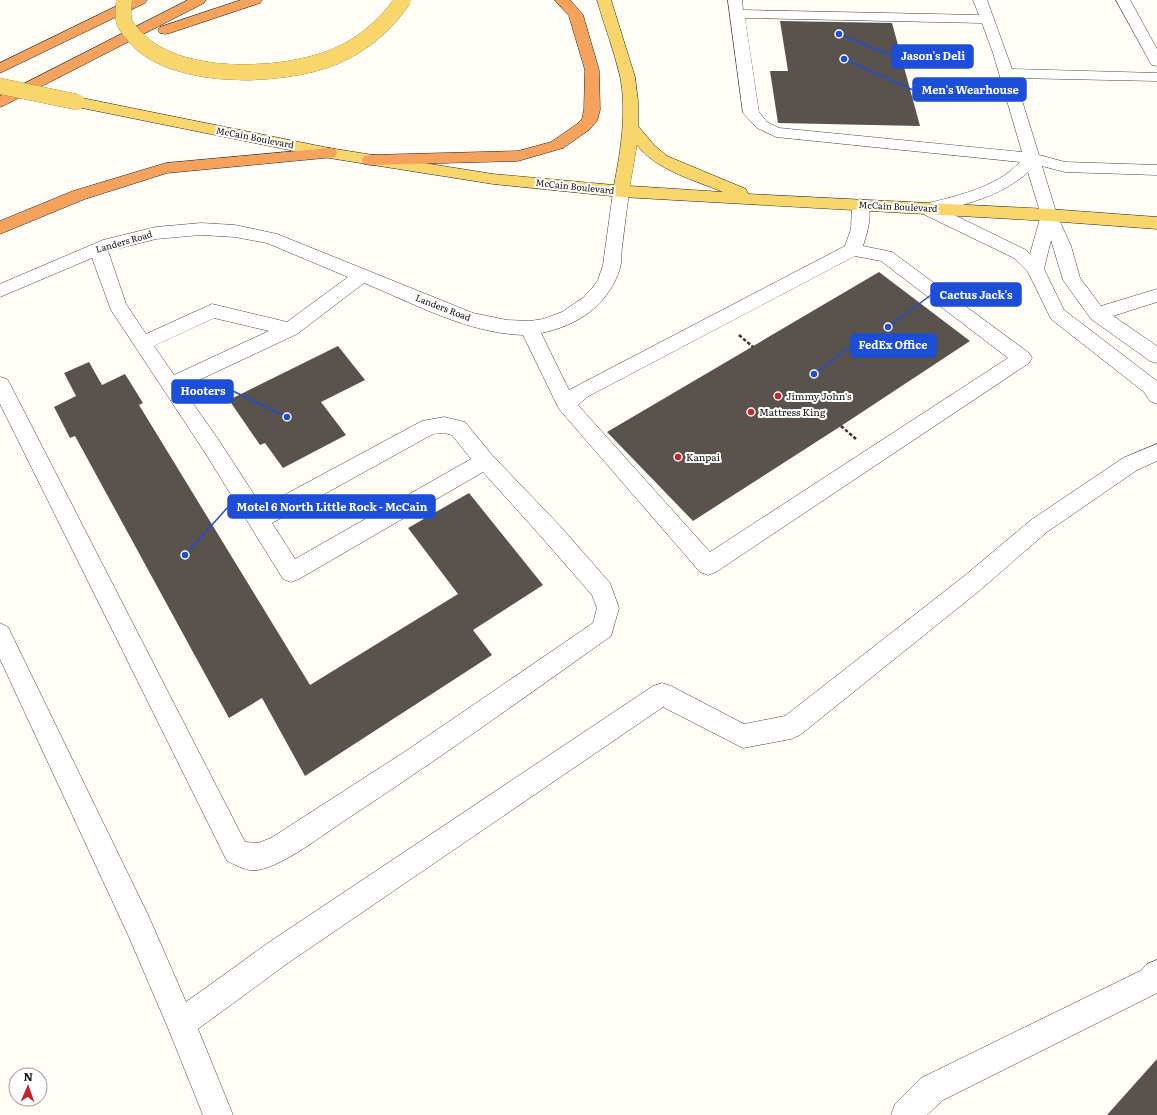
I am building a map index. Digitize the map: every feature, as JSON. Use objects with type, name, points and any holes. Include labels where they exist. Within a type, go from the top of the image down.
[{"type":"highway","points":[[0,69],[140,0]]},
{"type":"highway","points":[[0,102],[199,0]]},
{"type":"highway","points":[[99,51],[255,0]]},
{"type":"highway","points":[[370,160],[518,156],[557,145],[571,137],[583,127],[589,121],[592,110],[592,70],[576,15],[562,0]]},
{"type":"highway","points":[[0,228],[79,195],[166,168],[329,153]]},
{"type":"main road","points":[[124,0],[123,18],[127,28],[148,50],[168,60],[202,69],[234,72],[284,69],[320,62],[351,48],[377,32],[394,14],[403,0]]},
{"type":"main road","name":"Landers Road","points":[[604,0],[624,65],[629,88],[629,137],[621,192]]},
{"type":"main road","name":"McCain Boulevard","points":[[0,86],[329,153],[493,179],[621,192],[1157,222]]},
{"type":"main road","points":[[629,125],[648,149],[661,160],[708,181],[758,200]]},
{"type":"street","points":[[980,0],[1006,73],[1049,215],[1062,246],[1072,280],[1097,314],[1157,356]]},
{"type":"street","points":[[1123,0],[1157,62]]},
{"type":"street","points":[[988,19],[736,7],[751,113],[762,125],[776,132],[1032,158],[1065,167],[1157,170]]},
{"type":"street","points":[[1006,73],[1157,77]]},
{"type":"street","points":[[927,209],[980,195],[1002,184],[1028,164],[1032,158]]},
{"type":"street","name":"Landers Road","points":[[0,290],[98,248],[163,232],[201,229],[235,231],[271,238],[469,319],[498,326],[529,328],[560,320],[581,310],[598,292],[606,280],[611,268],[621,192]]},
{"type":"street","points":[[853,250],[860,228],[860,205]]},
{"type":"street","points":[[927,209],[1020,254],[1035,269],[1056,314],[1151,387],[1157,396]]},
{"type":"street","points":[[1035,269],[1049,215]]},
{"type":"street","points":[[98,248],[117,305],[211,444],[291,572],[485,461]]},
{"type":"street","points":[[529,328],[566,404],[708,565],[1022,358],[886,256],[853,250],[580,392],[566,404]]},
{"type":"street","points":[[170,385],[290,329],[363,275]]},
{"type":"street","points":[[1097,314],[1157,295]]},
{"type":"street","points":[[142,344],[212,311],[290,329]]},
{"type":"street","points":[[0,384],[236,852],[250,858],[266,854],[280,847],[415,760],[602,629],[608,608],[602,590],[485,461],[458,428],[444,425],[429,427],[258,520]]},
{"type":"street","points":[[181,1022],[285,948],[662,694],[743,736],[791,728],[971,584],[1039,526],[1130,464],[1157,452]]},
{"type":"street","points":[[0,634],[139,927],[181,1022],[218,1115]]},
{"type":"street","points":[[906,1115],[932,1089],[1150,981],[1157,974]]},
{"type":"building","points":[[780,21],[892,23],[920,126],[778,123],[770,71],[788,71]]},
{"type":"building","points":[[879,272],[970,341],[693,521],[607,432]]},
{"type":"building","points":[[338,346],[365,380],[321,402],[346,435],[283,468],[265,443],[260,445],[229,400]]},
{"type":"building","points":[[89,362],[102,385],[125,374],[143,403],[139,405],[310,685],[458,594],[408,528],[469,493],[543,585],[473,630],[492,655],[305,776],[262,698],[229,718],[75,436],[70,438],[54,407],[76,396],[64,373]]},
{"type":"building","points":[[1157,1059],[1157,1115],[1107,1115]]},
{"type":"place","name":"Jason's Deli","points":[[839,34]]},
{"type":"place","name":"Men's Wearhouse","points":[[844,59]]},
{"type":"place","name":"Cactus Jack's","points":[[888,327]]},
{"type":"place","name":"FedEx Office","points":[[814,374]]},
{"type":"place","name":"Jimmy John's","points":[[778,396]]},
{"type":"place","name":"Mattress King","points":[[751,412]]},
{"type":"place","name":"Hooters","points":[[287,417]]},
{"type":"place","name":"Kanpai","points":[[678,457]]},
{"type":"place","name":"Motel 6 North Little Rock - McCain","points":[[185,555]]}]
